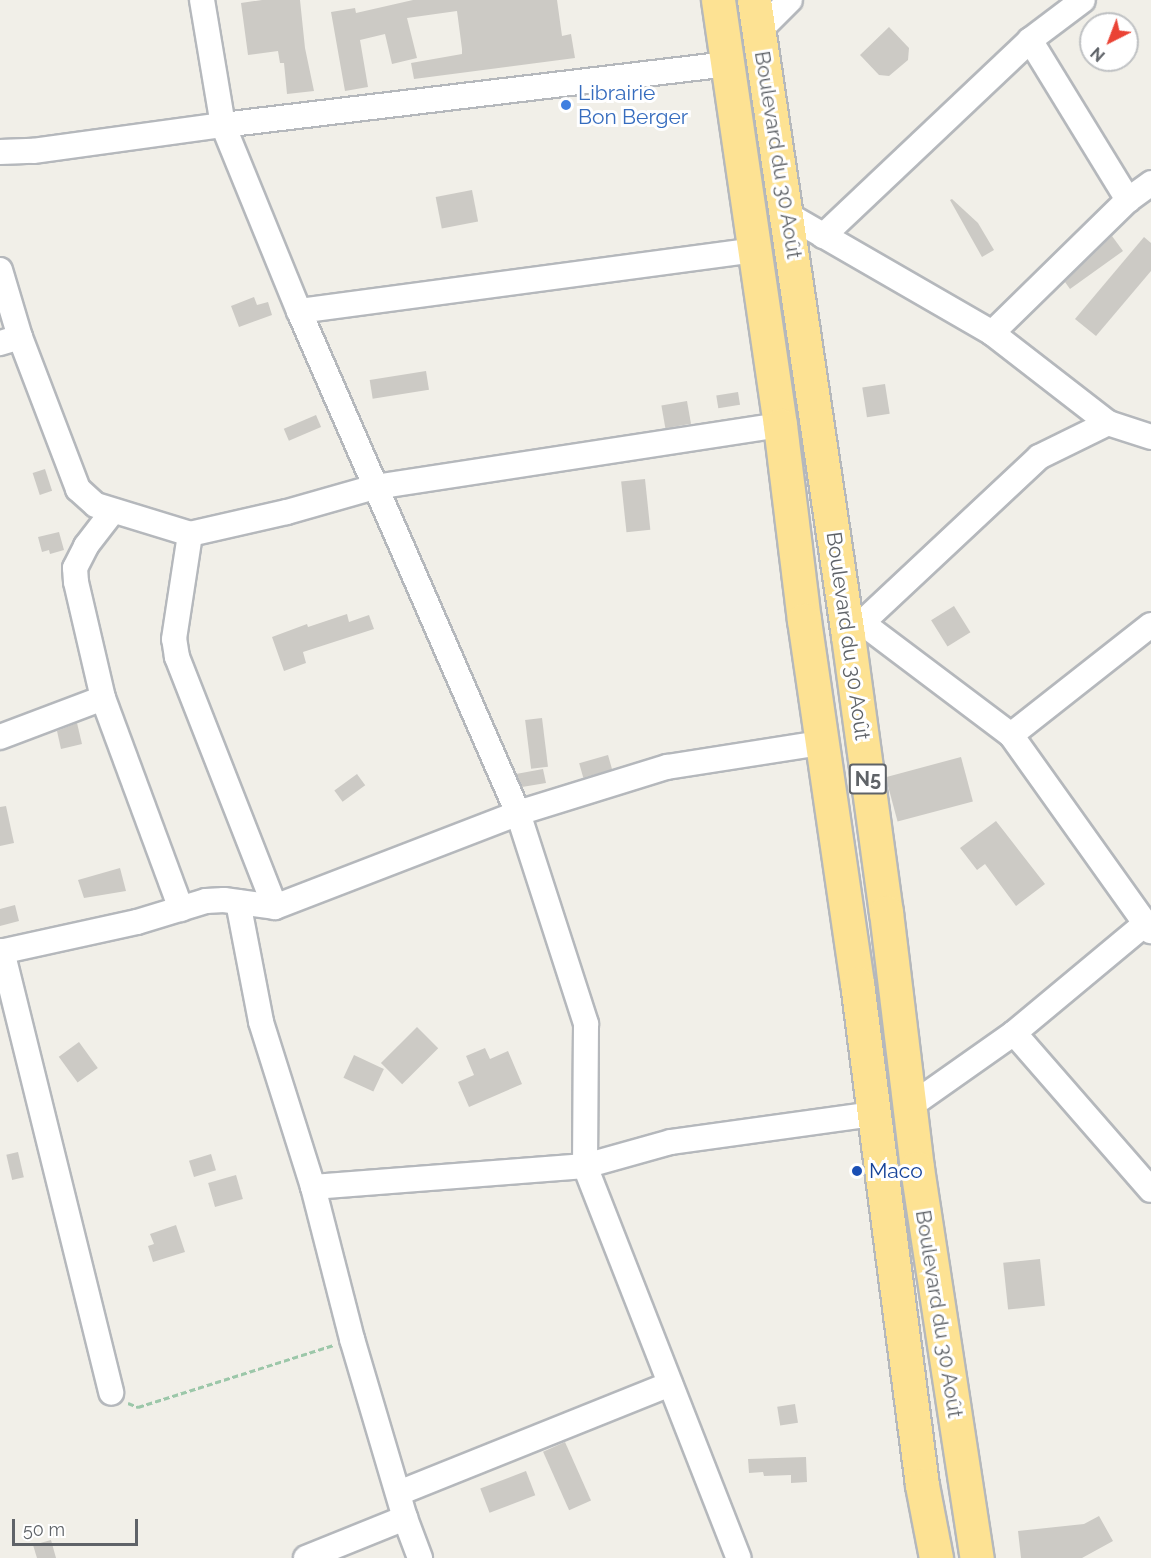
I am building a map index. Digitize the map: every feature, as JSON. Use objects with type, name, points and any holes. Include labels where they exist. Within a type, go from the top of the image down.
[{"type":"highway","name":"Boulevard du 30 Août","points":[[718,0],[780,425],[920,1474],[936,1558]]},
{"type":"highway","name":"Boulevard du 30 Août","points":[[754,0],[855,629],[909,1107],[977,1558]]},
{"type":"street","points":[[202,0],[223,125],[298,311],[518,813],[586,1024],[585,1166],[739,1558]]},
{"type":"street","points":[[758,32],[790,0]]},
{"type":"street","points":[[823,236],[1030,40],[1083,0]]},
{"type":"street","points":[[1030,40],[1128,201]]},
{"type":"street","points":[[0,152],[33,151],[223,125],[728,64]]},
{"type":"street","points":[[992,333],[1128,201],[1151,183]]},
{"type":"street","points":[[788,215],[992,333],[1108,423],[1151,437]]},
{"type":"street","points":[[298,311],[753,250]]},
{"type":"street","points":[[0,270],[10,340],[78,489],[88,500],[113,511],[190,534],[287,512],[375,487],[780,425]]},
{"type":"street","points":[[909,1107],[1014,1033],[1148,928],[1011,735],[855,629],[1039,457],[1108,423]]},
{"type":"street","points":[[113,511],[86,546],[75,568],[76,582],[103,698],[181,909]]},
{"type":"street","points":[[190,534],[175,628],[177,657],[275,907]]},
{"type":"street","points":[[1011,735],[1150,628]]},
{"type":"street","points":[[0,737],[103,698]]},
{"type":"street","points":[[111,1393],[1,952],[138,922],[216,899],[275,907],[518,813],[667,767],[821,743]]},
{"type":"street","points":[[238,902],[261,1022],[313,1187],[352,1339],[405,1518],[420,1558]]},
{"type":"street","points":[[1014,1033],[1151,1190]]},
{"type":"street","points":[[313,1187],[585,1166],[671,1142],[873,1114]]},
{"type":"street","points":[[399,1493],[670,1384]]},
{"type":"street","points":[[306,1558],[405,1518]]},
{"type":"path","points":[[111,1393],[138,1407],[352,1339]]},
{"type":"building","points":[[262,0],[300,0],[305,48],[314,91],[287,94],[284,63],[280,63],[278,51],[248,55],[241,3]]},
{"type":"building","points":[[413,0],[557,0],[562,36],[571,34],[575,58],[414,79],[411,63],[462,54],[462,49],[457,11],[407,18],[417,58],[392,64],[385,34],[360,40],[368,87],[345,91],[331,12],[355,8],[356,13]]},
{"type":"building","points":[[889,27],[909,48],[908,60],[889,76],[879,75],[860,55]]},
{"type":"building","points":[[472,190],[478,221],[442,228],[436,197]]},
{"type":"building","points":[[952,199],[978,223],[994,250],[982,257],[950,200]]},
{"type":"building","points":[[1112,236],[1123,251],[1070,289],[1065,282]]},
{"type":"building","points":[[1144,237],[1151,243],[1151,271],[1096,336],[1075,319]]},
{"type":"building","points":[[254,297],[257,305],[268,302],[272,315],[239,327],[231,306]]},
{"type":"building","points":[[426,371],[429,390],[373,399],[370,380]]},
{"type":"building","points":[[885,384],[890,414],[867,417],[862,388]]},
{"type":"building","points":[[738,392],[740,405],[718,408],[716,395]]},
{"type":"building","points":[[687,401],[691,424],[665,428],[661,406]]},
{"type":"building","points":[[316,415],[321,427],[289,441],[284,429]]},
{"type":"building","points":[[45,469],[52,491],[40,495],[33,473]]},
{"type":"building","points":[[645,479],[650,530],[626,532],[621,482]]},
{"type":"building","points":[[59,532],[64,550],[50,554],[49,550],[42,552],[38,537]]},
{"type":"building","points":[[954,606],[970,632],[948,647],[931,620]]},
{"type":"building","points":[[347,614],[349,622],[369,615],[374,629],[303,652],[306,663],[284,671],[272,637],[307,624],[308,627]]},
{"type":"building","points":[[542,718],[548,767],[531,769],[525,720]]},
{"type":"building","points":[[77,723],[82,744],[61,749],[57,731]]},
{"type":"building","points":[[608,755],[612,769],[583,778],[579,763]]},
{"type":"building","points":[[961,757],[973,801],[898,822],[886,777]]},
{"type":"building","points":[[543,769],[546,783],[522,787],[516,774]]},
{"type":"building","points":[[357,774],[365,785],[343,802],[334,790]]},
{"type":"building","points":[[6,806],[14,843],[0,846],[0,807]]},
{"type":"building","points":[[996,821],[1045,884],[1016,906],[985,864],[977,870],[960,848]]},
{"type":"building","points":[[120,868],[126,891],[84,898],[78,880]]},
{"type":"building","points":[[15,905],[19,921],[0,926],[0,909]]},
{"type":"building","points":[[417,1027],[438,1048],[402,1084],[381,1063]]},
{"type":"building","points":[[79,1042],[98,1068],[78,1083],[59,1057]]},
{"type":"building","points":[[485,1048],[490,1059],[508,1051],[522,1084],[469,1107],[458,1082],[474,1075],[466,1056]]},
{"type":"building","points":[[354,1055],[384,1069],[373,1092],[343,1078]]},
{"type":"building","points":[[18,1152],[24,1177],[12,1180],[6,1155]]},
{"type":"building","points":[[211,1154],[216,1170],[194,1177],[189,1161]]},
{"type":"building","points":[[236,1175],[243,1199],[215,1207],[208,1183]]},
{"type":"building","points":[[176,1225],[185,1252],[153,1262],[148,1246],[154,1244],[150,1234]]},
{"type":"building","points":[[1040,1259],[1045,1306],[1008,1310],[1003,1263]]},
{"type":"building","points":[[795,1404],[798,1423],[780,1426],[777,1407]]},
{"type":"building","points":[[565,1442],[591,1500],[569,1510],[543,1452]]},
{"type":"building","points":[[806,1457],[807,1482],[791,1483],[791,1475],[764,1476],[763,1472],[749,1473],[748,1459]]},
{"type":"building","points":[[526,1471],[535,1495],[490,1513],[480,1489]]},
{"type":"building","points":[[1099,1516],[1113,1541],[1082,1558],[1021,1558],[1018,1531],[1084,1524]]},
{"type":"building","points":[[51,1540],[56,1558],[37,1558],[33,1545]]},
{"type":"place","name":"Librairie Bon Berger","points":[[566,105]]},
{"type":"place","name":"Maco","points":[[857,1171]]}]
